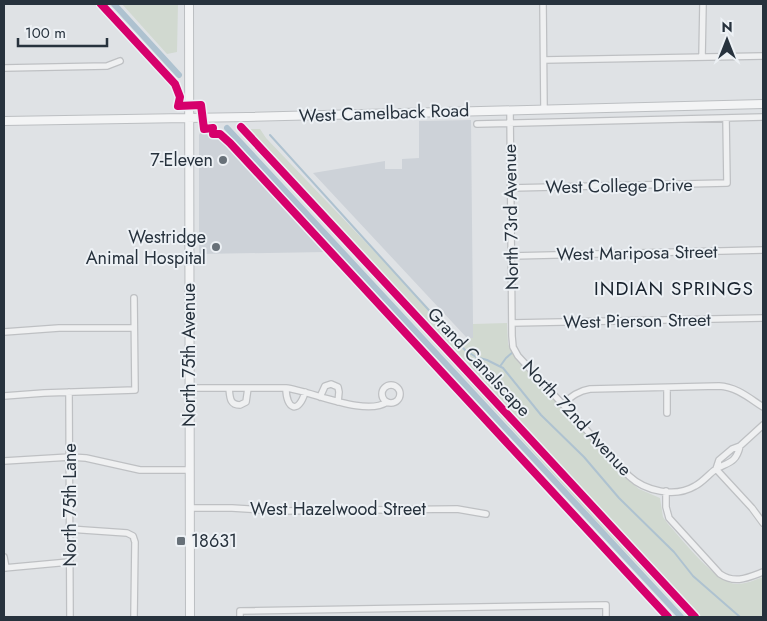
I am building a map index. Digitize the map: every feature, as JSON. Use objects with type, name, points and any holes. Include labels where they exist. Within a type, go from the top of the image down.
[{"type":"main road","name":"North 75th Avenue","points":[[189,4],[190,617]]},
{"type":"main road","name":"West Camelback Road","points":[[4,121],[763,104]]},
{"type":"street","points":[[543,4],[544,109]]},
{"type":"street","points":[[702,57],[703,4]]},
{"type":"street","points":[[544,60],[763,56]]},
{"type":"street","points":[[4,68],[106,66],[120,61]]},
{"type":"street","name":"North 73rd Avenue","points":[[510,110],[512,323]]},
{"type":"street","name":"West Camelback Road","points":[[477,124],[763,117]]},
{"type":"street","name":"West College Drive","points":[[511,188],[727,183],[726,118]]},
{"type":"street","name":"West Mariposa Street","points":[[512,256],[763,250]]},
{"type":"street","points":[[4,396],[135,390],[134,298]]},
{"type":"street","name":"West Pierson Street","points":[[512,323],[763,318]]},
{"type":"street","name":"North 72nd Avenue","points":[[512,323],[515,350],[533,373],[636,482],[652,489],[666,491]]},
{"type":"street","points":[[4,332],[59,328],[134,328]]},
{"type":"street","points":[[320,397],[325,386],[331,384],[338,387],[338,402]]},
{"type":"street","points":[[563,404],[572,395],[581,391],[728,387],[738,390],[763,407]]},
{"type":"street","points":[[190,388],[286,388],[356,405],[378,406],[387,402]]},
{"type":"street","points":[[229,388],[231,401],[240,405],[246,402],[248,388]]},
{"type":"street","points":[[286,388],[287,401],[293,407],[300,404],[305,392]]},
{"type":"street","points":[[667,388],[667,413]]},
{"type":"street","name":"North 75th Lane","points":[[69,392],[70,617]]},
{"type":"street","points":[[763,425],[740,446],[738,454],[727,465],[716,469],[688,490],[666,491],[666,506],[669,518],[720,574],[734,580],[748,578],[763,572]]},
{"type":"street","points":[[4,461],[70,457],[86,458],[140,470],[190,470]]},
{"type":"street","points":[[716,469],[752,508],[763,523]]},
{"type":"street","name":"West Hazelwood Street","points":[[189,508],[280,511],[457,509],[486,514]]},
{"type":"street","points":[[69,529],[133,536],[135,542],[134,617]]},
{"type":"street","points":[[4,557],[5,568],[70,562]]},
{"type":"street","points":[[240,614],[606,605],[606,617]]},
{"type":"street","points":[[460,608],[460,617]]},
{"type":"shaded area","points":[[122,4],[178,4],[177,52],[167,54]]},
{"type":"shaded area","points":[[471,120],[473,338],[467,338],[313,173],[385,161],[385,169],[402,169],[402,159],[419,158],[419,121]]},
{"type":"shaded area","points":[[206,127],[214,127],[326,252],[199,254],[199,135]]},
{"type":"shaded area","points":[[237,129],[260,129],[266,138],[461,342],[467,338],[473,338],[473,324],[507,323],[508,344],[515,358],[624,476],[639,489],[660,498],[663,517],[700,560],[719,577],[729,582],[744,583],[763,577],[763,617],[688,617],[602,527]]},
{"type":"waterway","points":[[96,4],[173,88]]},
{"type":"waterway","points":[[114,4],[179,75]]},
{"type":"waterway","points":[[227,128],[681,617]]},
{"type":"waterway","points":[[270,135],[465,350],[476,357],[503,368],[541,415],[584,457],[619,498],[674,552],[693,576],[740,617]]},
{"type":"waterway","points":[[501,365],[513,352]]},
{"type":"cycle path","points":[[101,4],[175,84],[180,97],[178,106],[201,105],[204,129],[213,128]]},
{"type":"cycle path","name":"Grand Canalscape","points":[[241,127],[695,617]]},
{"type":"cycle path","points":[[213,134],[220,134],[230,143],[668,617]]},
{"type":"place","name":"7-Eleven","points":[[223,160]]},
{"type":"place","name":"Westridge Animal Hospital","points":[[216,247]]},
{"type":"place","name":"18631","points":[[181,541]]},
{"type":"district","name":"INDIAN SPRINGS","points":[[674,288]]}]
